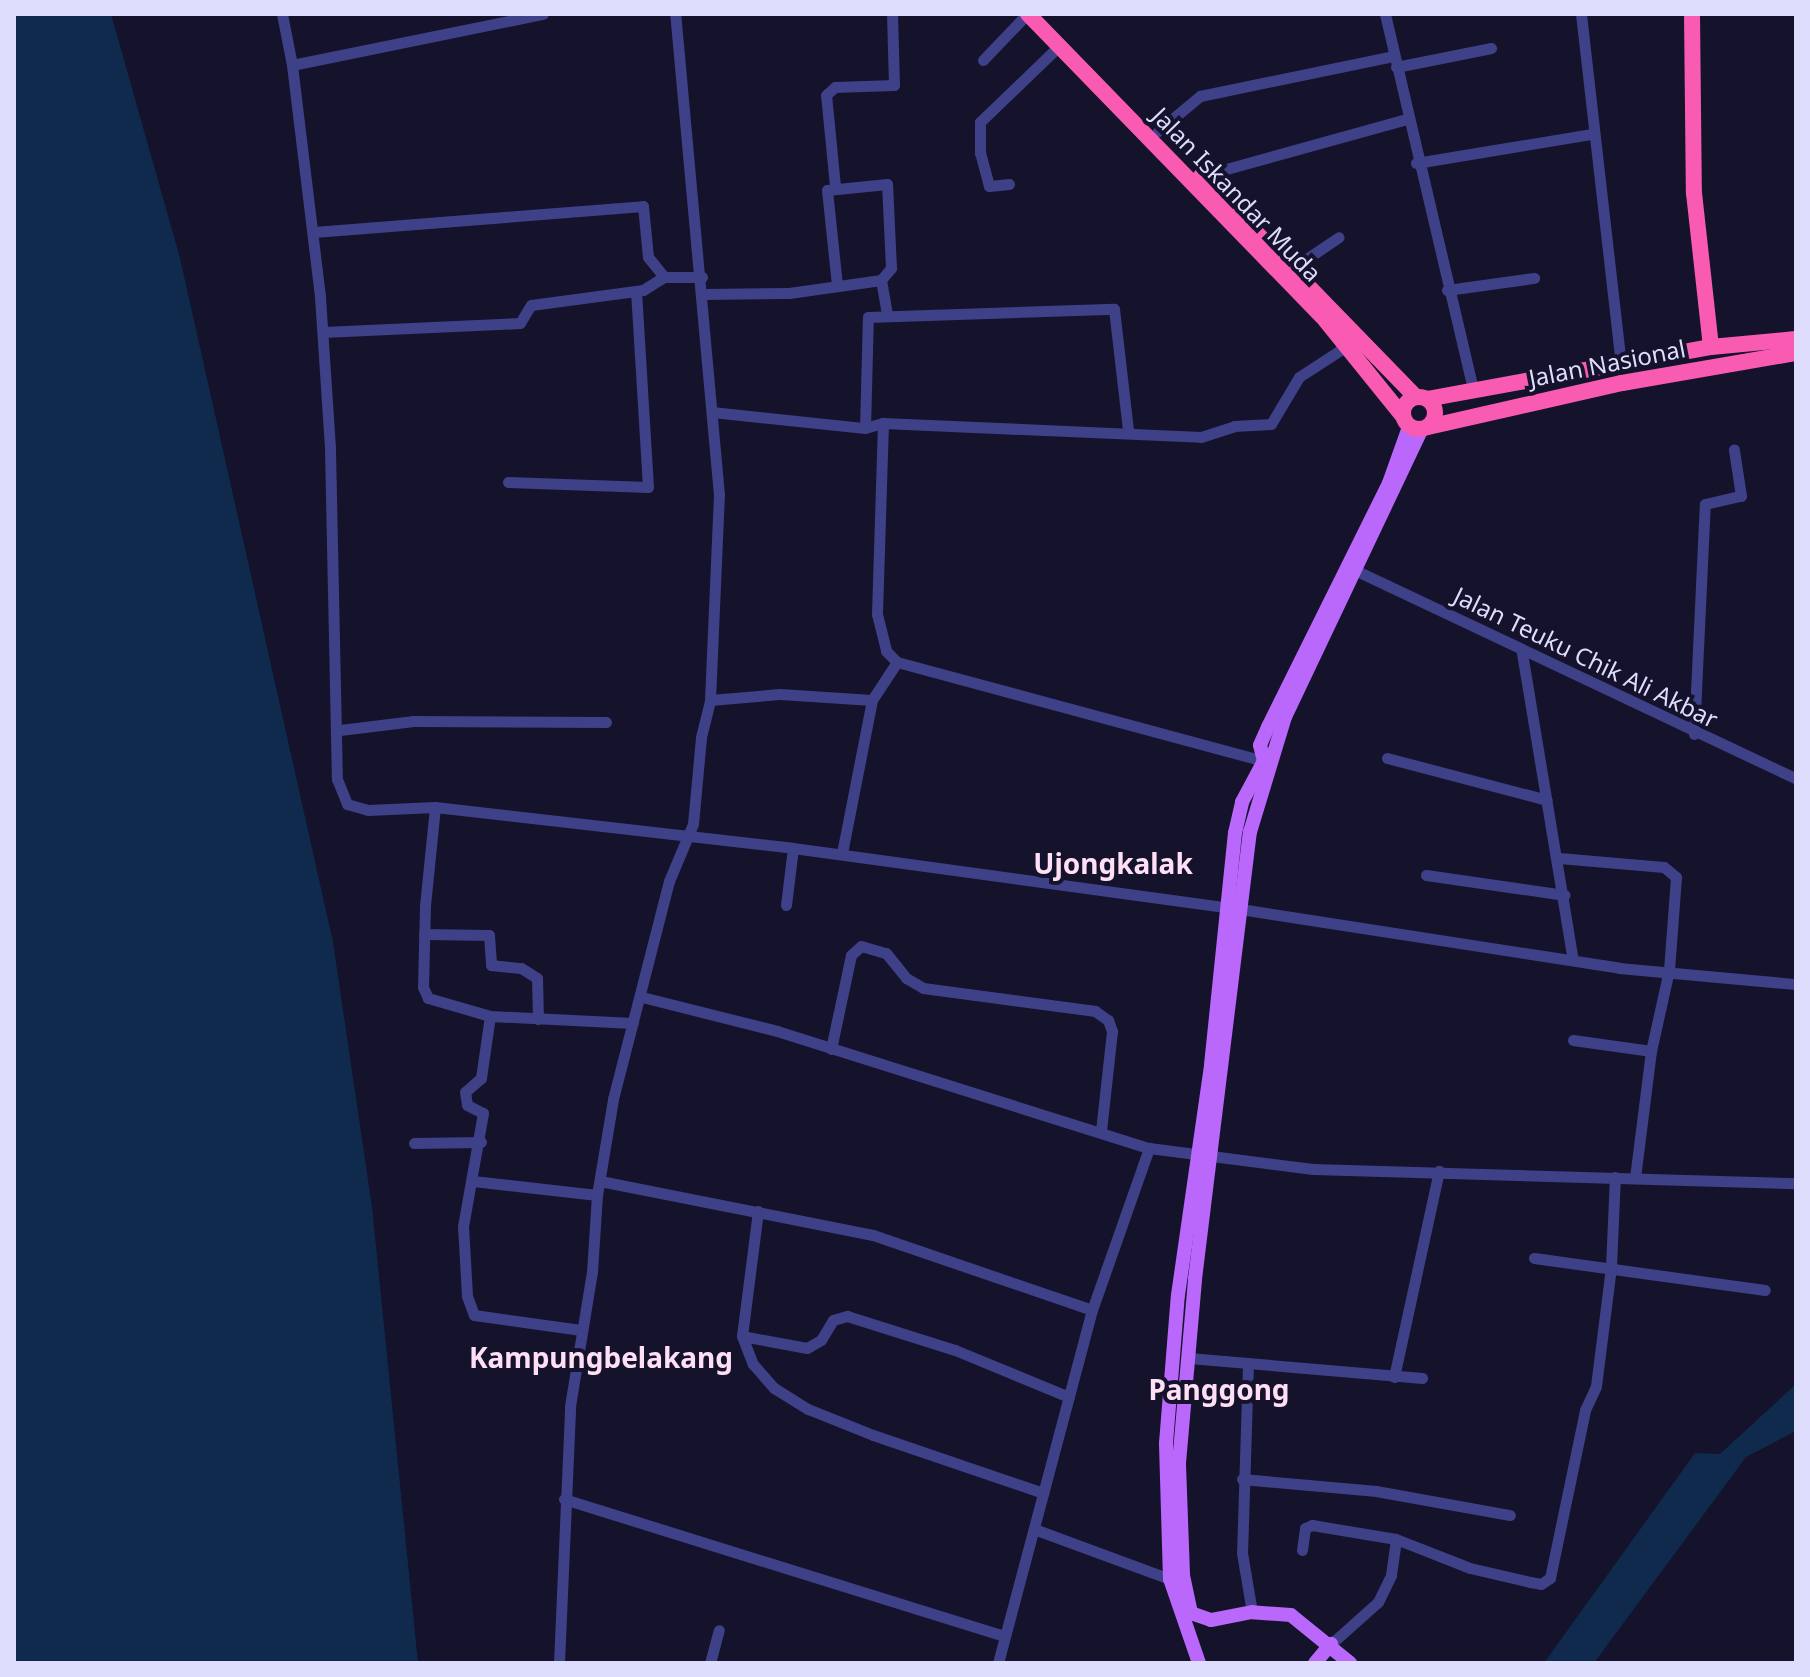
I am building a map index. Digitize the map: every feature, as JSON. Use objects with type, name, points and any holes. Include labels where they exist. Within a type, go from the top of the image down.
[{"type":"highway","name":"Jalan Iskandar Muda","points":[[1027,14],[1348,345],[1415,425]]},
{"type":"highway","name":"Jalan Iskandar Muda","points":[[1044,14],[1422,398]]},
{"type":"highway","points":[[1692,14],[1694,193],[1711,347]]},
{"type":"highway","name":"Jalan Nasional","points":[[1422,398],[1621,367],[1711,347],[1794,346]]},
{"type":"highway","name":"Jalan Nasional","points":[[1415,425],[1794,346]]},
{"type":"highway","points":[[1422,398],[1435,416],[1415,425],[1405,403],[1422,398]]},
{"type":"main road","points":[[1232,908],[1274,745],[1359,572],[1415,425]]},
{"type":"main road","points":[[1350,1663],[1331,1644],[1291,1615],[1252,1612],[1204,1620],[1186,1604],[1179,1463],[1238,819],[1264,761],[1260,745],[1268,727],[1415,425]]},
{"type":"main road","points":[[1199,1663],[1170,1579],[1166,1443],[1170,1378],[1206,1156]]},
{"type":"main road","points":[[1315,1663],[1331,1644]]},
{"type":"street","points":[[282,14],[292,65],[314,232],[323,332],[340,730],[337,779],[347,804],[368,810],[435,807],[842,853],[1572,956],[1619,968],[1669,970],[1796,984]]},
{"type":"street","points":[[292,65],[482,19],[543,14]]},
{"type":"street","points":[[559,1663],[566,1588],[564,1499],[597,1195],[633,1023],[669,881],[688,837],[710,700],[719,495],[702,277],[675,14]]},
{"type":"street","points":[[835,186],[827,93],[835,87],[894,85],[892,14]]},
{"type":"street","points":[[983,60],[1027,14]]},
{"type":"street","points":[[1385,14],[1416,163],[1474,392]]},
{"type":"street","points":[[1581,14],[1591,134],[1621,367]]},
{"type":"street","points":[[1009,184],[989,186],[980,153],[980,122],[1060,45]]},
{"type":"street","points":[[1158,131],[1200,96],[1491,48]]},
{"type":"street","points":[[1201,176],[1406,119]]},
{"type":"street","points":[[1416,163],[1591,134]]},
{"type":"street","points":[[703,294],[789,293],[881,280],[891,268],[887,184],[835,186],[827,190],[837,285]]},
{"type":"street","points":[[314,232],[643,206],[648,257],[664,277]]},
{"type":"street","points":[[1293,268],[1339,237]]},
{"type":"street","points":[[323,332],[520,323],[531,305],[640,291],[664,277],[702,277]]},
{"type":"street","points":[[1447,290],[1534,278]]},
{"type":"street","points":[[881,280],[887,315]]},
{"type":"street","points":[[508,482],[648,487],[640,291]]},
{"type":"street","points":[[865,428],[866,323],[875,314],[1114,309],[1128,430]]},
{"type":"street","points":[[712,412],[865,428],[883,423],[1128,430],[1201,437],[1234,426],[1271,424],[1299,377],[1348,345]]},
{"type":"street","points":[[883,423],[877,614],[886,651],[897,662],[1264,761]]},
{"type":"street","points":[[1694,734],[1705,504],[1741,496],[1734,450]]},
{"type":"street","name":"Jalan Teuku Chik Ali Akbar","points":[[1359,572],[1522,653],[1796,779]]},
{"type":"street","points":[[1522,653],[1559,858],[1572,956]]},
{"type":"street","points":[[842,853],[872,700],[897,662]]},
{"type":"street","points":[[710,700],[780,694],[872,700]]},
{"type":"street","points":[[340,730],[443,720],[606,722]]},
{"type":"street","points":[[1387,758],[1547,800]]},
{"type":"street","points":[[435,807],[424,934],[423,987],[428,998],[490,1016],[633,1023]]},
{"type":"street","points":[[786,905],[793,848]]},
{"type":"street","points":[[1559,858],[1616,860],[1673,872],[1669,970],[1651,1051],[1635,1177]]},
{"type":"street","points":[[1426,875],[1565,895]]},
{"type":"street","points":[[424,934],[490,936],[491,965],[521,968],[537,978],[538,1019]]},
{"type":"street","points":[[831,1049],[849,961],[861,946],[886,953],[906,978],[923,988],[1095,1011],[1108,1020],[1112,1031],[1101,1131]]},
{"type":"street","points":[[642,997],[831,1049],[1149,1148],[1313,1169],[1796,1183]]},
{"type":"street","points":[[490,1016],[481,1078],[465,1092],[467,1105],[483,1112],[481,1142],[463,1226],[467,1296],[474,1315],[581,1330]]},
{"type":"street","points":[[1573,1040],[1651,1051]]},
{"type":"street","points":[[414,1143],[481,1142]]},
{"type":"street","points":[[998,1663],[1092,1310],[1149,1148]]},
{"type":"street","points":[[1394,1377],[1439,1171]]},
{"type":"street","points":[[1302,1550],[1309,1525],[1396,1539],[1470,1568],[1536,1583],[1550,1578],[1585,1410],[1596,1386],[1611,1267],[1615,1177]]},
{"type":"street","points":[[473,1181],[597,1195]]},
{"type":"street","points":[[600,1181],[873,1235],[1092,1310]]},
{"type":"street","points":[[758,1211],[742,1336],[753,1364],[792,1401],[1043,1493]]},
{"type":"street","points":[[1534,1258],[1765,1290]]},
{"type":"street","points":[[742,1336],[807,1348],[821,1340],[833,1320],[847,1316],[966,1354],[1069,1397]]},
{"type":"street","points":[[1189,1358],[1422,1378]]},
{"type":"street","points":[[1248,1364],[1242,1553],[1252,1612]]},
{"type":"street","points":[[1242,1479],[1376,1491],[1510,1515]]},
{"type":"street","points":[[564,1499],[1004,1636]]},
{"type":"street","points":[[1034,1529],[1170,1579]]},
{"type":"street","points":[[1331,1644],[1378,1602],[1391,1575],[1396,1539]]},
{"type":"street","points":[[710,1663],[719,1630]]},
{"type":"water","points":[[14,14],[111,14],[180,258],[333,942],[372,1207],[418,1663],[14,1663]]},
{"type":"water","points":[[1796,1384],[1796,1431],[1746,1457],[1594,1663],[1544,1663],[1695,1453],[1720,1454]]},
{"type":"district","name":"Ujongkalak","points":[[1113,863]]},
{"type":"district","name":"Kampungbelakang","points":[[601,1357]]},
{"type":"district","name":"Panggong","points":[[1219,1389]]}]
